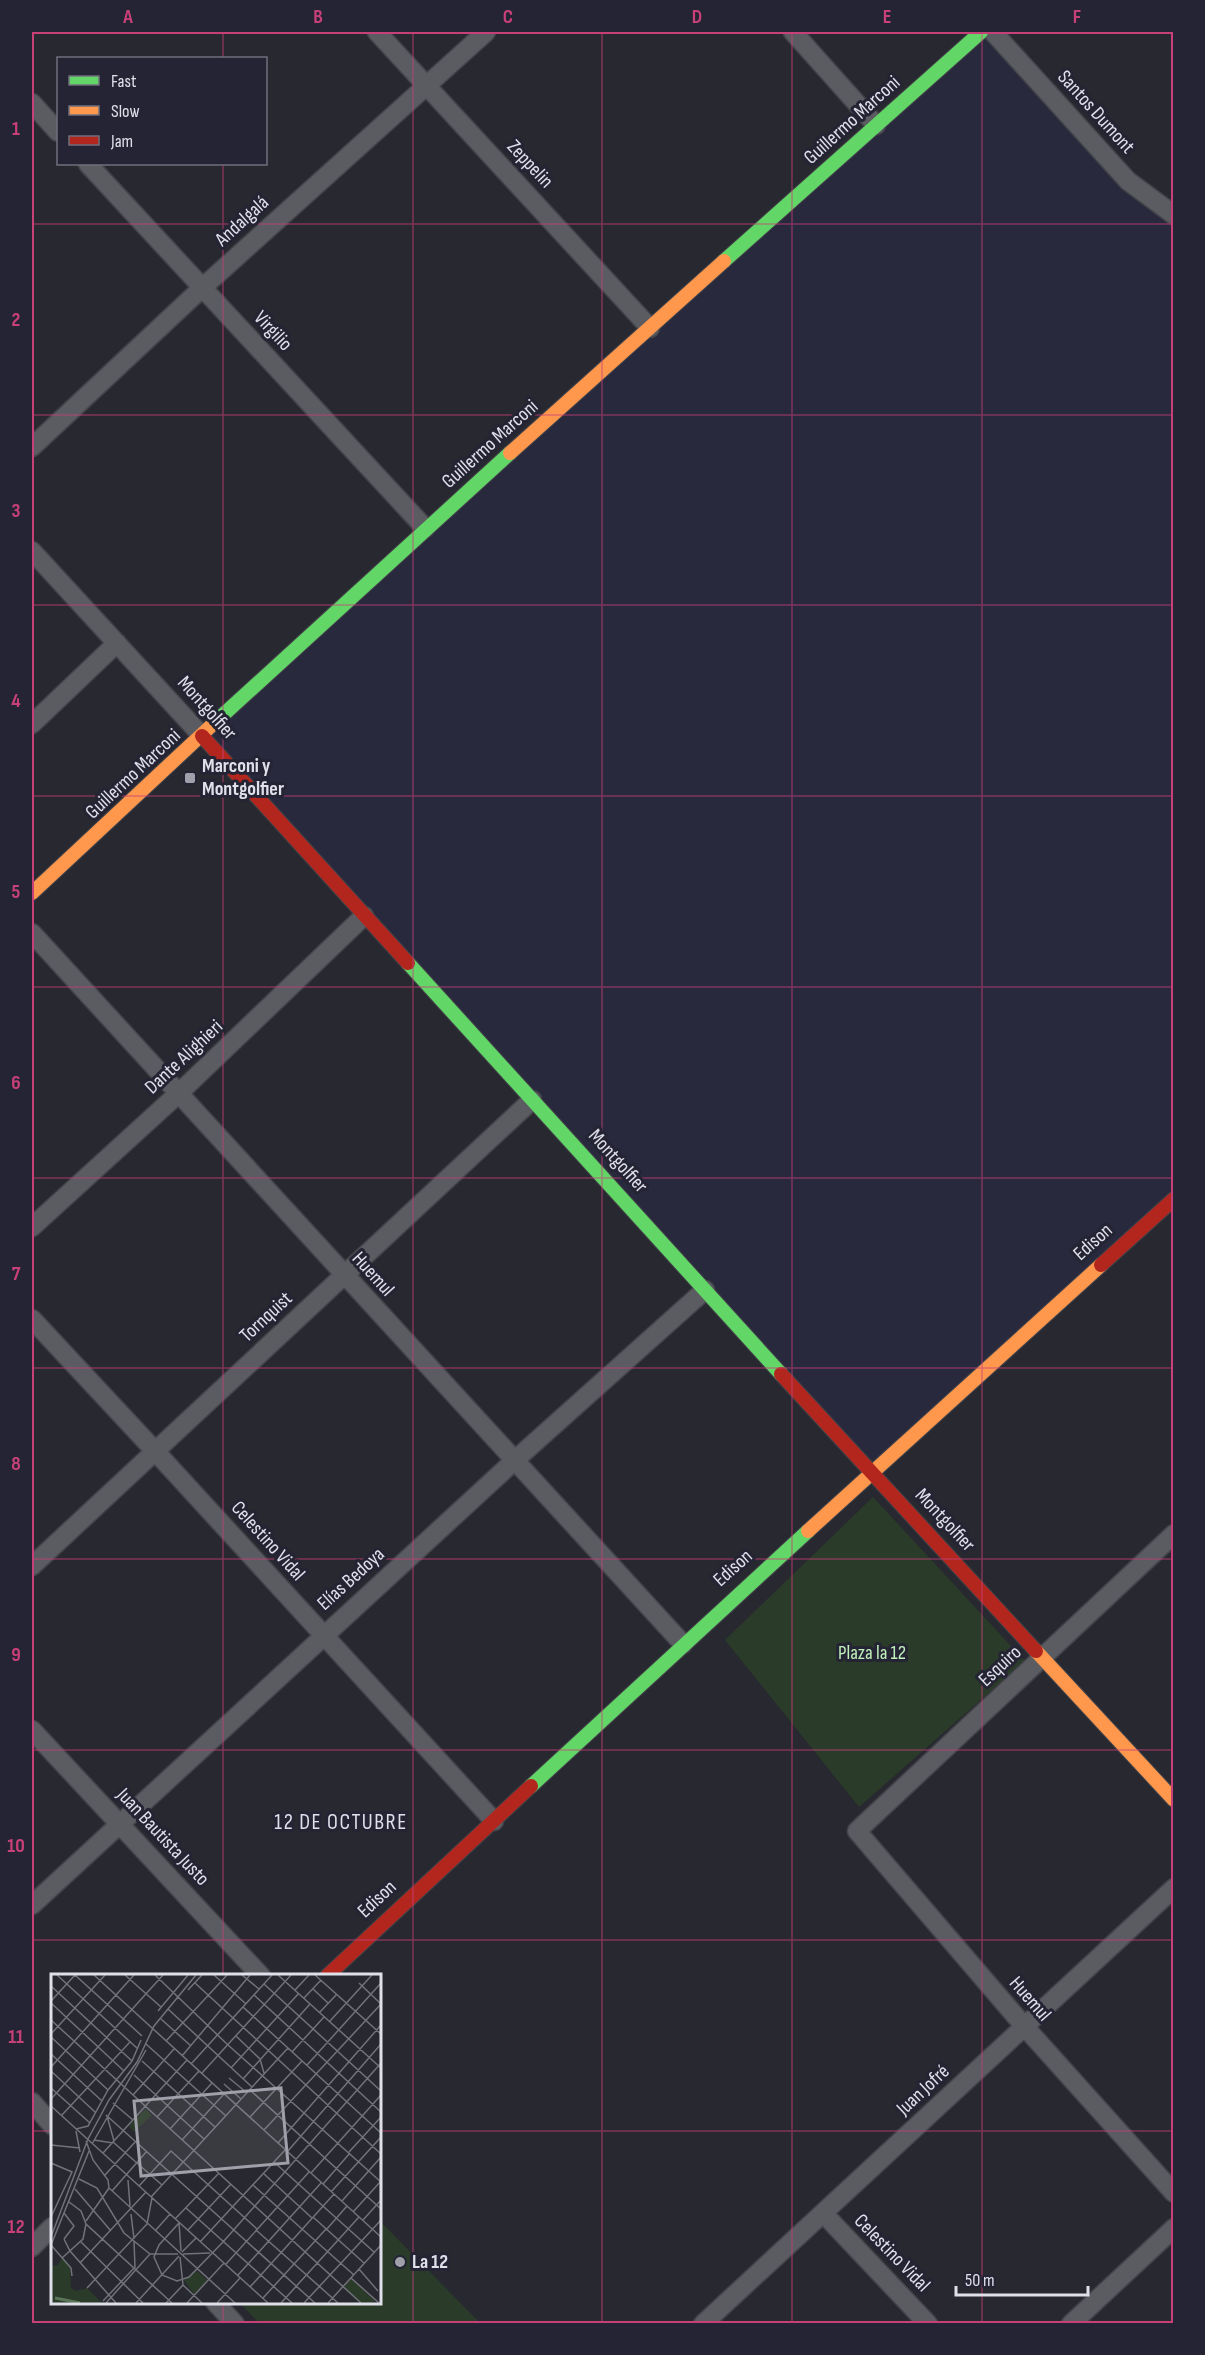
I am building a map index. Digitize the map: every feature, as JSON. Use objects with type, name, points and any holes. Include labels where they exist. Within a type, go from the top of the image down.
[{"type":"street","name":"Zeppelin","points":[[377,32],[650,328]]},
{"type":"street","name":"Andalgalá","points":[[32,447],[202,288],[486,32]]},
{"type":"street","points":[[793,32],[876,125]]},
{"type":"street","name":"Guillermo Marconi","points":[[32,893],[425,528],[981,32]]},
{"type":"street","name":"Santos Dumont","points":[[993,32],[1128,180],[1172,209]]},
{"type":"street","points":[[32,103],[57,131]]},
{"type":"street","name":"Virgilio","points":[[88,165],[425,528]]},
{"type":"street","name":"Montgolfier","points":[[32,553],[202,736],[872,1474],[1173,1800]]},
{"type":"street","points":[[32,724],[117,643]]},
{"type":"street","name":"Dante Alighieri","points":[[32,1227],[179,1093],[364,916]]},
{"type":"street","name":"Huemul","points":[[32,933],[683,1644]]},
{"type":"street","name":"Tornquist","points":[[32,1566],[532,1100]]},
{"type":"street","name":"Edison","points":[[329,1974],[683,1644],[1173,1199]]},
{"type":"street","name":"Elías Bedoya","points":[[32,1905],[118,1823],[514,1461],[705,1290]]},
{"type":"street","name":"Celestino Vidal","points":[[32,1319],[494,1821]]},
{"type":"street","name":"Esquiro","points":[[857,1831],[1173,1534]]},
{"type":"street","name":"Juan Bautista Justo","points":[[32,1730],[259,1974]]},
{"type":"street","name":"Huemul","points":[[857,1831],[1023,2026],[1173,2193]]},
{"type":"street","name":"Juan Jofré","points":[[704,2324],[1173,1888]]},
{"type":"street","points":[[32,2102],[51,2124]]},
{"type":"street","name":"Celestino Vidal","points":[[824,2214],[928,2324]]},
{"type":"street","points":[[1071,2324],[1173,2228]]},
{"type":"street","points":[[32,2247],[51,2229]]},
{"type":"street","points":[[217,2304],[235,2324]]},
{"type":"shaded area","points":[[981,32],[1173,215],[1173,1199],[872,1474],[202,736]]},
{"type":"green space","name":"Plaza la 12","points":[[873,1497],[1025,1661],[859,1807],[725,1640]]},
{"type":"green space","name":"La 12","points":[[381,2222],[480,2323],[259,2323],[241,2304],[381,2304]]},
{"type":"traffic: fast","points":[[724,261],[981,32]]},
{"type":"traffic: fast","points":[[212,725],[510,453]]},
{"type":"traffic: fast","points":[[408,963],[781,1374]]},
{"type":"traffic: fast","points":[[531,1786],[808,1531]]},
{"type":"traffic: slow","points":[[510,453],[724,261]]},
{"type":"traffic: slow","points":[[32,893],[212,725]]},
{"type":"traffic: slow","points":[[808,1531],[1101,1265]]},
{"type":"traffic: slow","points":[[1036,1651],[1174,1800]]},
{"type":"traffic: jam","points":[[202,736],[408,963]]},
{"type":"traffic: jam","points":[[1101,1265],[1174,1199]]},
{"type":"traffic: jam","points":[[781,1374],[1036,1651]]},
{"type":"traffic: jam","points":[[329,1974],[531,1786]]},
{"type":"place","name":"Marconi y Montgolfier","points":[[190,778]]},
{"type":"place","name":"La 12","points":[[400,2262]]},
{"type":"district","name":"12 DE OCTUBRE","points":[[341,1822]]}]
